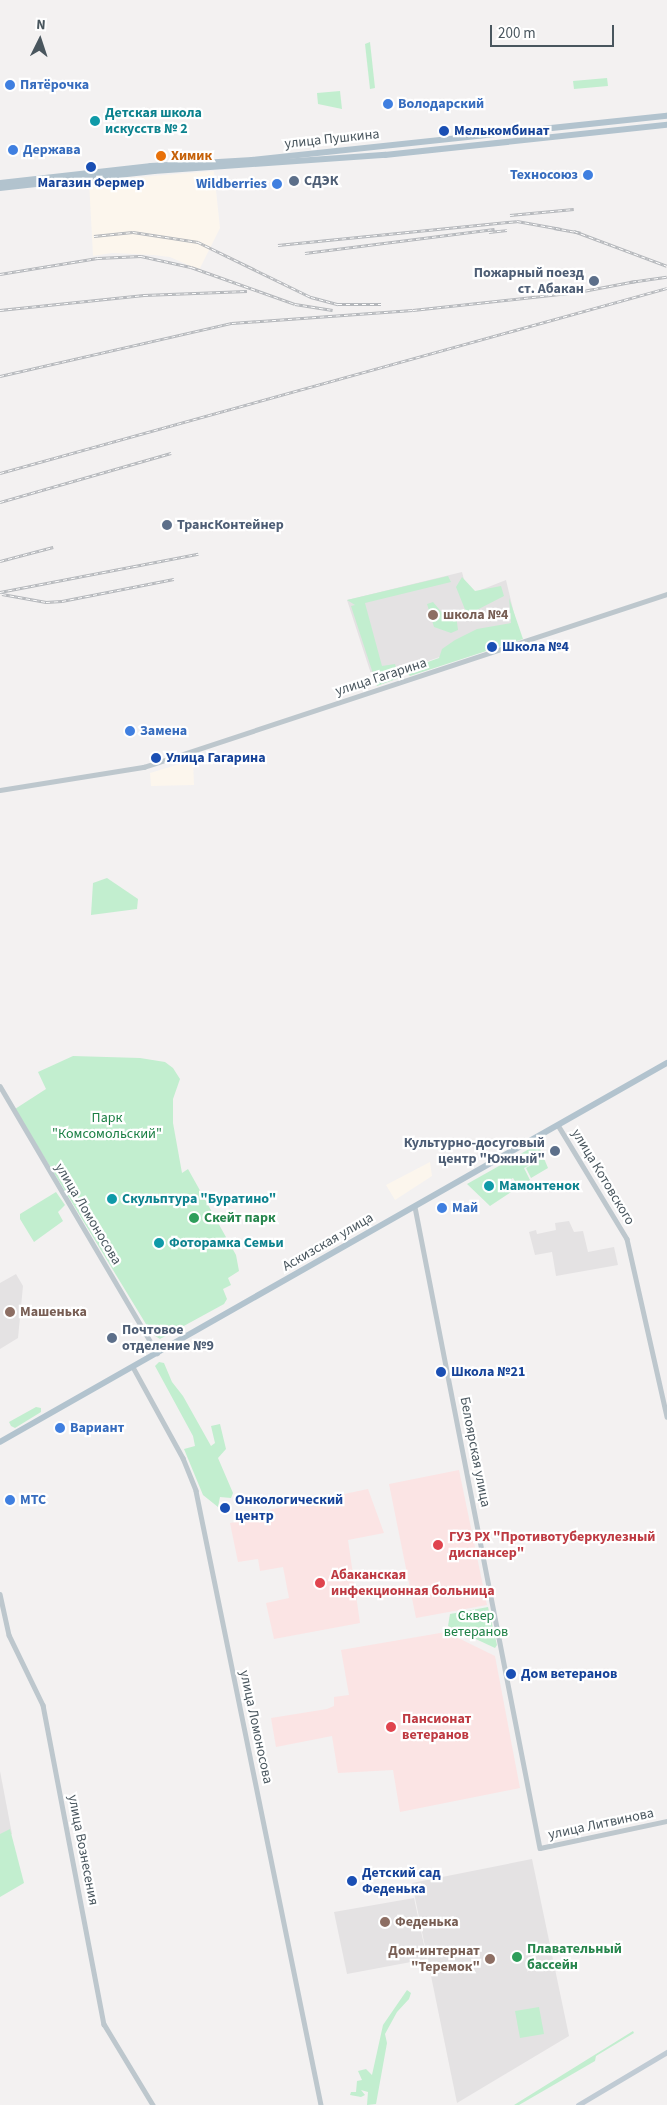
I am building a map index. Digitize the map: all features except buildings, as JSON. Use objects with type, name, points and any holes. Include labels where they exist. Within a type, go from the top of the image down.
[{"type":"main road","name":"улица Пушкина","points":[[0,183],[374,147],[667,116]]},
{"type":"main road","name":"улица Пушкина","points":[[0,188],[154,172],[375,156],[667,125]]},
{"type":"main road","name":"Аскизская улица","points":[[0,1442],[667,1063]]},
{"type":"main road","points":[[578,2105],[667,2052]]},
{"type":"street","points":[[374,147],[375,156]]},
{"type":"street","name":"улица Гагарина","points":[[0,790],[100,777],[144,767],[667,594]]},
{"type":"street","name":"улица Ломоносова","points":[[0,1086],[157,1353]]},
{"type":"street","name":"улица Котовского","points":[[558,1125],[627,1239],[667,1417]]},
{"type":"street","name":"Белоярская улица","points":[[415,1207],[540,1848]]},
{"type":"street","name":"улица Ломоносова","points":[[133,1367],[183,1458],[196,1491],[321,2105]]},
{"type":"street","name":"улица Вознесения","points":[[0,1594],[8,1636],[43,1705],[104,2024],[153,2105]]},
{"type":"street","name":"улица Литвинова","points":[[540,1848],[667,1821]]},
{"type":"shaded area","points":[[214,171],[220,228],[199,270],[170,257],[112,253],[93,256],[89,181]]},
{"type":"shaded area","name":"школа №4","points":[[462,572],[468,595],[506,580],[518,630],[373,680],[347,600]]},
{"type":"shaded area","points":[[193,760],[194,785],[151,786],[150,773]]},
{"type":"shaded area","points":[[430,1162],[432,1176],[395,1200],[386,1185]]},
{"type":"shaded area","points":[[569,1221],[574,1232],[583,1231],[588,1252],[614,1247],[618,1265],[556,1276],[552,1252],[535,1255],[529,1232],[536,1230],[537,1234],[556,1230],[555,1223]]},
{"type":"shaded area","name":"Машенька","points":[[16,1274],[23,1286],[18,1338],[0,1349],[0,1283]]},
{"type":"shaded area","name":"ГУЗ РХ \"Противотуберкулезный диспансер\"","points":[[459,1470],[487,1605],[416,1618],[389,1484]]},
{"type":"shaded area","points":[[368,1489],[384,1533],[348,1540],[360,1623],[274,1639],[266,1603],[289,1598],[283,1567],[260,1571],[258,1559],[238,1562],[230,1523],[269,1515],[268,1510]]},
{"type":"shaded area","name":"Пансионат ветеранов","points":[[446,1632],[495,1656],[520,1788],[400,1812],[393,1770],[338,1773],[332,1736],[276,1747],[271,1718],[327,1709],[334,1706],[334,1697],[349,1695],[341,1650]]},
{"type":"shaded area","points":[[0,1771],[12,1834],[0,1841]]},
{"type":"shaded area","name":"Дом-интернат \"Теремок\"","points":[[532,1859],[569,2036],[457,2103],[412,1883]]},
{"type":"shaded area","points":[[414,1898],[427,1959],[347,1974],[334,1912]]},
{"type":"green space","points":[[370,42],[375,88],[370,89],[365,44]]},
{"type":"green space","points":[[607,78],[608,86],[574,89],[573,81]]},
{"type":"green space","points":[[340,91],[342,109],[318,104],[317,93]]},
{"type":"green space","points":[[448,576],[451,582],[365,603],[382,666],[395,664],[399,678],[377,686],[351,606],[355,605],[347,600]]},
{"type":"green space","points":[[462,577],[475,591],[501,586],[504,596],[471,613],[466,612],[456,587]]},
{"type":"green space","points":[[509,598],[523,639],[410,676],[408,674],[408,669],[439,658],[442,649],[477,629],[511,623]]},
{"type":"green space","points":[[433,602],[444,615],[453,612],[456,615],[458,630],[451,633],[434,627],[427,604]]},
{"type":"green space","points":[[107,878],[138,899],[137,909],[91,915],[93,883]]},
{"type":"green space","name":"Парк \"Комсомольский\"","points":[[73,1056],[140,1058],[165,1062],[173,1068],[180,1079],[173,1099],[173,1123],[182,1173],[188,1169],[236,1255],[239,1271],[228,1278],[231,1285],[223,1289],[227,1299],[224,1304],[160,1339],[152,1334],[15,1109],[46,1089],[38,1072]]},
{"type":"green space","points":[[538,1144],[548,1168],[531,1178],[526,1168],[542,1159],[524,1168],[530,1180],[518,1186],[513,1178],[505,1182],[511,1192],[490,1206],[467,1184]]},
{"type":"green space","points":[[56,1192],[65,1205],[58,1212],[63,1221],[34,1242],[20,1219],[20,1214]]},
{"type":"green space","points":[[159,1362],[164,1363],[172,1382],[183,1396],[211,1446],[215,1443],[211,1426],[220,1424],[226,1449],[218,1458],[233,1493],[231,1498],[220,1497],[218,1507],[203,1495],[184,1449],[195,1446],[193,1436],[155,1366]]},
{"type":"green space","points":[[36,1407],[41,1408],[41,1412],[15,1428],[11,1426],[9,1422]]},
{"type":"green space","name":"Сквер ветеранов","points":[[488,1607],[497,1645],[495,1648],[448,1626],[450,1614]]},
{"type":"green space","points":[[10,1829],[24,1883],[0,1897],[0,1834]]},
{"type":"green space","points":[[407,1990],[411,1993],[409,1999],[397,2012],[385,2034],[387,2043],[376,2104],[367,2105],[368,2092],[361,2090],[365,2095],[361,2097],[350,2095],[351,2092],[356,2092],[357,2081],[362,2080],[358,2071],[366,2069],[372,2075],[383,2025]]},
{"type":"green space","points":[[539,2007],[544,2034],[520,2038],[515,2011]]},
{"type":"green space","points":[[633,2031],[634,2033],[596,2056],[595,2061],[519,2105],[514,2105]]},
{"type":"railway","points":[[510,215],[574,209]]},
{"type":"railway","points":[[278,245],[517,221],[561,229]]},
{"type":"railway","points":[[554,228],[581,233]]},
{"type":"railway","points":[[305,253],[494,229]]},
{"type":"railway","points":[[489,232],[507,230]]},
{"type":"railway","points":[[574,231],[667,266]]},
{"type":"railway","points":[[94,236],[133,232],[198,242],[311,297],[338,304],[381,304]]},
{"type":"railway","points":[[0,274],[98,258],[141,256],[191,267],[295,304],[333,310]]},
{"type":"railway","points":[[630,282],[667,277]]},
{"type":"railway","points":[[0,376],[232,323],[413,310],[578,292],[636,281]]},
{"type":"railway","points":[[0,473],[667,288]]},
{"type":"railway","points":[[0,310],[144,295],[247,291]]},
{"type":"railway","points":[[0,502],[171,453]]},
{"type":"railway","points":[[0,561],[53,547]]},
{"type":"railway","points":[[0,592],[198,554]]},
{"type":"railway","points":[[2,594],[46,602],[62,601],[174,579]]},
{"type":"place","name":"Пятёрочка","points":[[10,85]]},
{"type":"place","name":"Володарский","points":[[388,104]]},
{"type":"place","name":"Детская школа искусств № 2","points":[[95,121]]},
{"type":"place","name":"Мелькомбинат","points":[[444,131]]},
{"type":"place","name":"Держава","points":[[13,150]]},
{"type":"place","name":"Химик","points":[[161,156]]},
{"type":"place","name":"Магазин Фермер","points":[[91,167]]},
{"type":"place","name":"Техносоюз","points":[[588,175]]},
{"type":"place","name":"СДЭК","points":[[294,181]]},
{"type":"place","name":"Wildberries","points":[[277,184]]},
{"type":"place","name":"Пожарный поезд ст. Абакан","points":[[594,281]]},
{"type":"place","name":"ТрансКонтейнер","points":[[167,525]]},
{"type":"place","name":"школа №4","points":[[433,615]]},
{"type":"place","name":"Школа №4","points":[[492,647]]},
{"type":"place","name":"Замена","points":[[130,731]]},
{"type":"place","name":"Улица Гагарина","points":[[156,758]]},
{"type":"place","name":"Культурно-досуговый центр \"Южный\"","points":[[555,1151]]},
{"type":"place","name":"Мамонтенок","points":[[489,1186]]},
{"type":"place","name":"Скульптура \"Буратино\"","points":[[112,1199]]},
{"type":"place","name":"Май","points":[[442,1208]]},
{"type":"place","name":"Скейт парк","points":[[194,1218]]},
{"type":"place","name":"Фоторамка Семьи","points":[[159,1243]]},
{"type":"place","name":"Машенька","points":[[10,1312]]},
{"type":"place","name":"Почтовое отделение №9","points":[[112,1338]]},
{"type":"place","name":"Школа №21","points":[[441,1372]]},
{"type":"place","name":"Вариант","points":[[60,1428]]},
{"type":"place","name":"МТС","points":[[10,1500]]},
{"type":"place","name":"Онкологический центр","points":[[225,1508]]},
{"type":"place","name":"ГУЗ РХ \"Противотуберкулезный диспансер\"","points":[[438,1545]]},
{"type":"place","name":"Абаканская инфекционная больница","points":[[320,1583]]},
{"type":"place","name":"Дом ветеранов","points":[[511,1674]]},
{"type":"place","name":"Пансионат ветеранов","points":[[391,1727]]},
{"type":"place","name":"Детский сад Феденька","points":[[352,1881]]},
{"type":"place","name":"Феденька","points":[[385,1922]]},
{"type":"place","name":"Плавательный бассейн","points":[[517,1957]]},
{"type":"place","name":"Дом-интернат \"Теремок\"","points":[[490,1959]]}]
